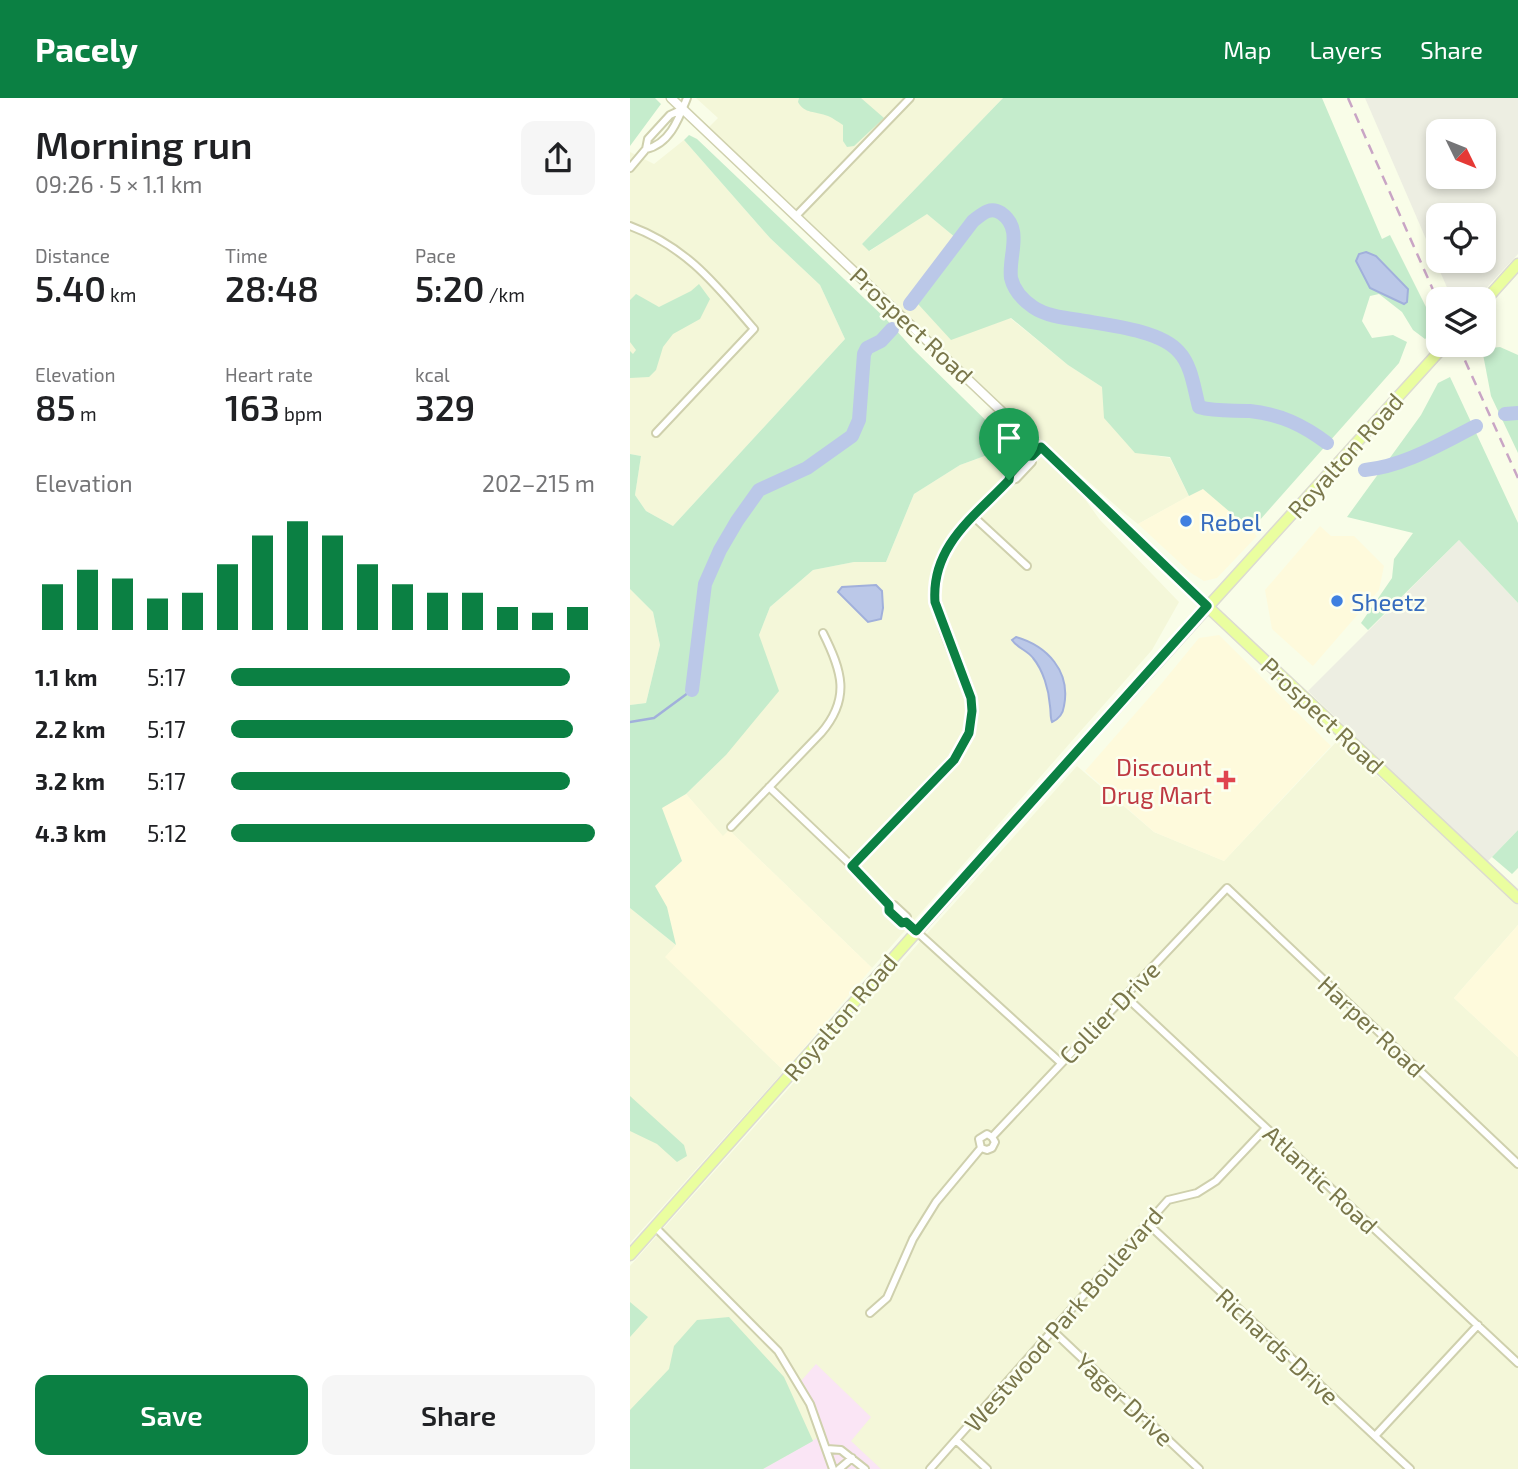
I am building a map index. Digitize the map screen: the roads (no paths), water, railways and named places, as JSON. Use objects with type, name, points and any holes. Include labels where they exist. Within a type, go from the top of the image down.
[{"type":"main road","points":[[1496,289],[1518,264]]},
{"type":"main road","name":"Royalton Road","points":[[630,1255],[1207,606],[1434,357]]},
{"type":"main road","name":"Prospect Road","points":[[1207,606],[1518,898]]},
{"type":"street","name":"Prospect Road","points":[[671,98],[1207,606]]},
{"type":"street","points":[[646,149],[656,147],[676,126],[687,98]]},
{"type":"street","points":[[796,216],[910,98]]},
{"type":"street","points":[[630,168],[646,149],[648,139],[655,131],[670,115],[683,109]]},
{"type":"street","points":[[630,226],[677,250],[701,269],[719,286],[754,329],[656,433]]},
{"type":"street","points":[[852,866],[954,760],[969,733],[971,698],[937,610],[934,585],[937,568],[947,547],[1009,480],[1016,479],[1032,462],[1032,456],[1041,447]]},
{"type":"street","points":[[974,517],[1027,566]]},
{"type":"street","points":[[731,827],[821,733],[837,709],[840,674],[823,633]]},
{"type":"street","points":[[769,787],[889,905],[894,905],[907,917],[906,922],[1060,1062]]},
{"type":"street","name":"Collier Drive","points":[[992,1137],[1227,888]]},
{"type":"street","name":"Harper Road","points":[[1227,888],[1518,1164]]},
{"type":"street","name":"Atlantic Road","points":[[1124,995],[1518,1363]]},
{"type":"street","name":"Westwood Park Boulevard","points":[[930,1469],[1051,1329],[1168,1200],[1197,1193],[1216,1181],[1266,1128]]},
{"type":"street","name":"Collier Drive","points":[[987,1134],[992,1137],[995,1142],[992,1148],[981,1148],[981,1136],[987,1134]]},
{"type":"street","name":"Collier Drive","points":[[870,1313],[887,1298],[913,1239],[936,1202],[981,1148]]},
{"type":"street","name":"Richards Drive","points":[[1147,1223],[1410,1469]]},
{"type":"street","points":[[655,1227],[778,1351],[810,1404],[836,1469],[852,1458]]},
{"type":"street","points":[[1375,1436],[1478,1325]]},
{"type":"street","name":"Yager Drive","points":[[1051,1329],[1199,1469]]},
{"type":"street","points":[[956,1440],[987,1469]]},
{"type":"street","points":[[827,1449],[841,1450],[866,1469]]},
{"type":"water","points":[[1366,252],[1376,256],[1408,289],[1407,302],[1404,304],[1370,288],[1356,261],[1359,254]]},
{"type":"water","points":[[876,585],[882,591],[881,619],[868,622],[838,592],[842,587]]},
{"type":"water","points":[[1016,637],[1038,647],[1060,671],[1064,682],[1064,706],[1060,716],[1052,722],[1043,674],[1031,655],[1012,640]]},
{"type":"waterway","points":[[910,304],[973,221],[986,212],[997,211],[1008,219],[1012,227],[1012,283],[1019,295],[1033,307],[1056,316],[1133,330],[1160,338],[1179,352],[1187,364],[1199,407],[1271,415],[1300,426],[1327,443]]},
{"type":"waterway","points":[[692,690],[705,584],[720,550],[759,490],[807,468],[852,436],[859,420],[864,354],[867,348],[881,341],[892,329]]},
{"type":"waterway","points":[[1505,414],[1518,413]]},
{"type":"waterway","points":[[1365,470],[1408,459],[1476,426]]},
{"type":"waterway","points":[[630,722],[654,718],[692,690]]},
{"type":"railway","points":[[1348,98],[1432,287]]},
{"type":"railway","points":[[1463,357],[1518,478]]},
{"type":"place","name":"Rebel","points":[[1186,521]]},
{"type":"place","name":"Sheetz","points":[[1337,601]]},
{"type":"place","name":"Discount Drug Mart","points":[[1226,780]]}]
